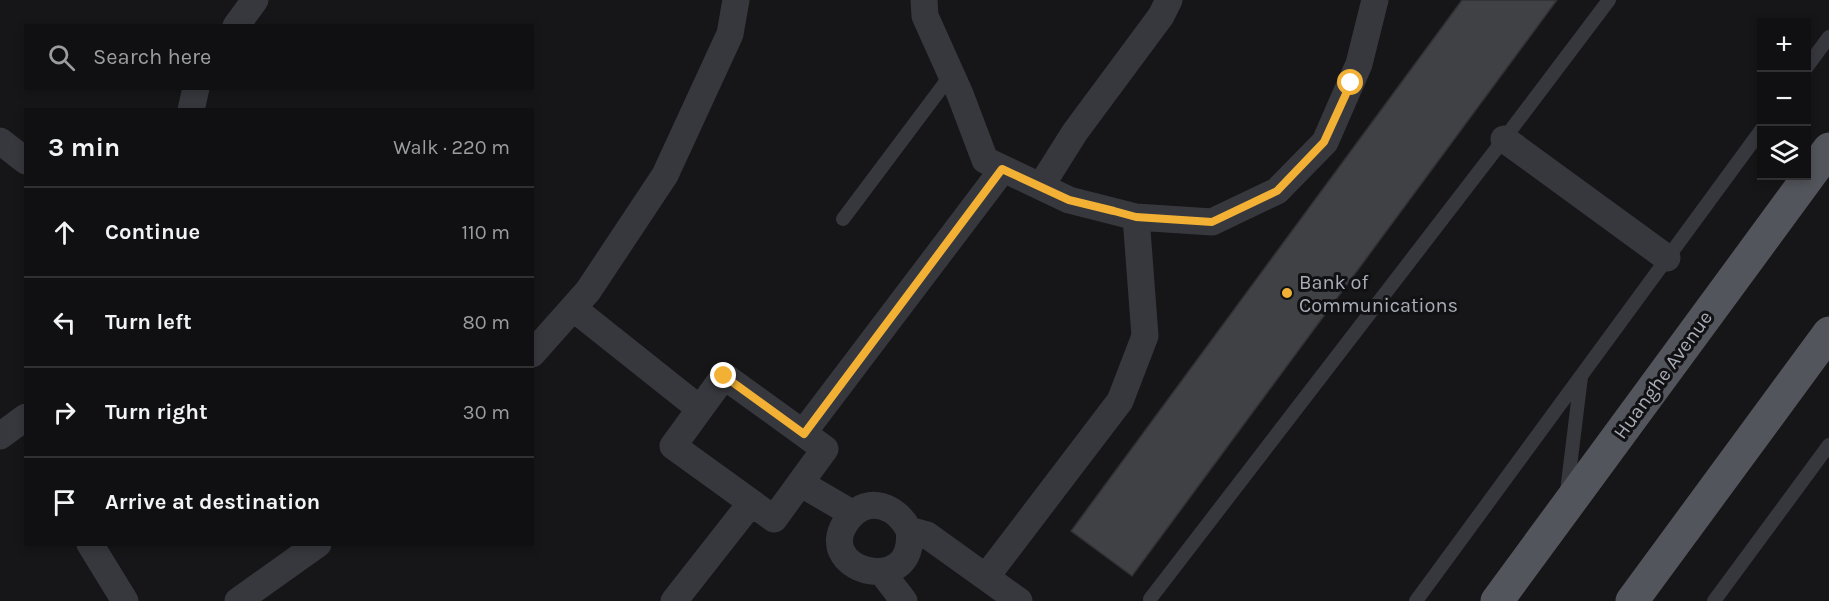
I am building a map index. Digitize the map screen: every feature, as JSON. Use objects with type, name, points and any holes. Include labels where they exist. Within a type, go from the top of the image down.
[{"type":"main road","name":"Huanghe Avenue","points":[[1497,601],[1829,149]]},
{"type":"main road","points":[[1632,601],[1829,333]]},
{"type":"street","points":[[534,352],[588,291],[665,175],[730,34],[736,0]]},
{"type":"street","points":[[924,0],[925,16],[985,160],[1069,200],[1136,217],[1212,222],[1277,191],[1324,142],[1359,64],[1375,0]]},
{"type":"street","points":[[1041,186],[1075,132],[1161,16],[1169,0]]},
{"type":"street","points":[[191,108],[196,90]]},
{"type":"street","points":[[1504,140],[1667,258]]},
{"type":"street","points":[[0,141],[24,159]]},
{"type":"street","points":[[804,434],[1002,169]]},
{"type":"street","points":[[986,577],[1120,401],[1145,336],[1136,217]]},
{"type":"street","points":[[573,308],[700,409]]},
{"type":"street","points":[[724,376],[825,449],[774,519],[673,446],[700,409],[724,376]]},
{"type":"street","points":[[800,483],[853,514]]},
{"type":"street","points":[[674,601],[751,503]]},
{"type":"street","points":[[874,506],[885,507],[896,512],[904,520],[911,542],[903,563],[884,575],[872,576],[861,573],[851,566],[841,546],[841,534],[853,514],[863,508],[874,506]]},
{"type":"street","points":[[909,530],[927,535],[1019,601]]},
{"type":"street","points":[[91,546],[125,601]]},
{"type":"street","points":[[238,601],[315,546]]},
{"type":"street","points":[[884,575],[904,601]]},
{"type":"lane","points":[[1150,599],[1504,140],[1609,0]]},
{"type":"lane","points":[[1811,61],[1829,37]]},
{"type":"lane","points":[[843,219],[951,75]]},
{"type":"lane","points":[[1416,601],[1757,134]]},
{"type":"lane","points":[[1565,508],[1582,374]]},
{"type":"lane","points":[[1714,601],[1829,445]]},
{"type":"building","points":[[1462,0],[1557,0],[1132,576],[1071,531]]},
{"type":"place","name":"Bank of Communications","points":[[1287,293]]},
{"type":"route","points":[[724,376],[804,434],[1002,169],[1069,200],[1136,217],[1212,222],[1277,191],[1324,142],[1351,83]]}]
